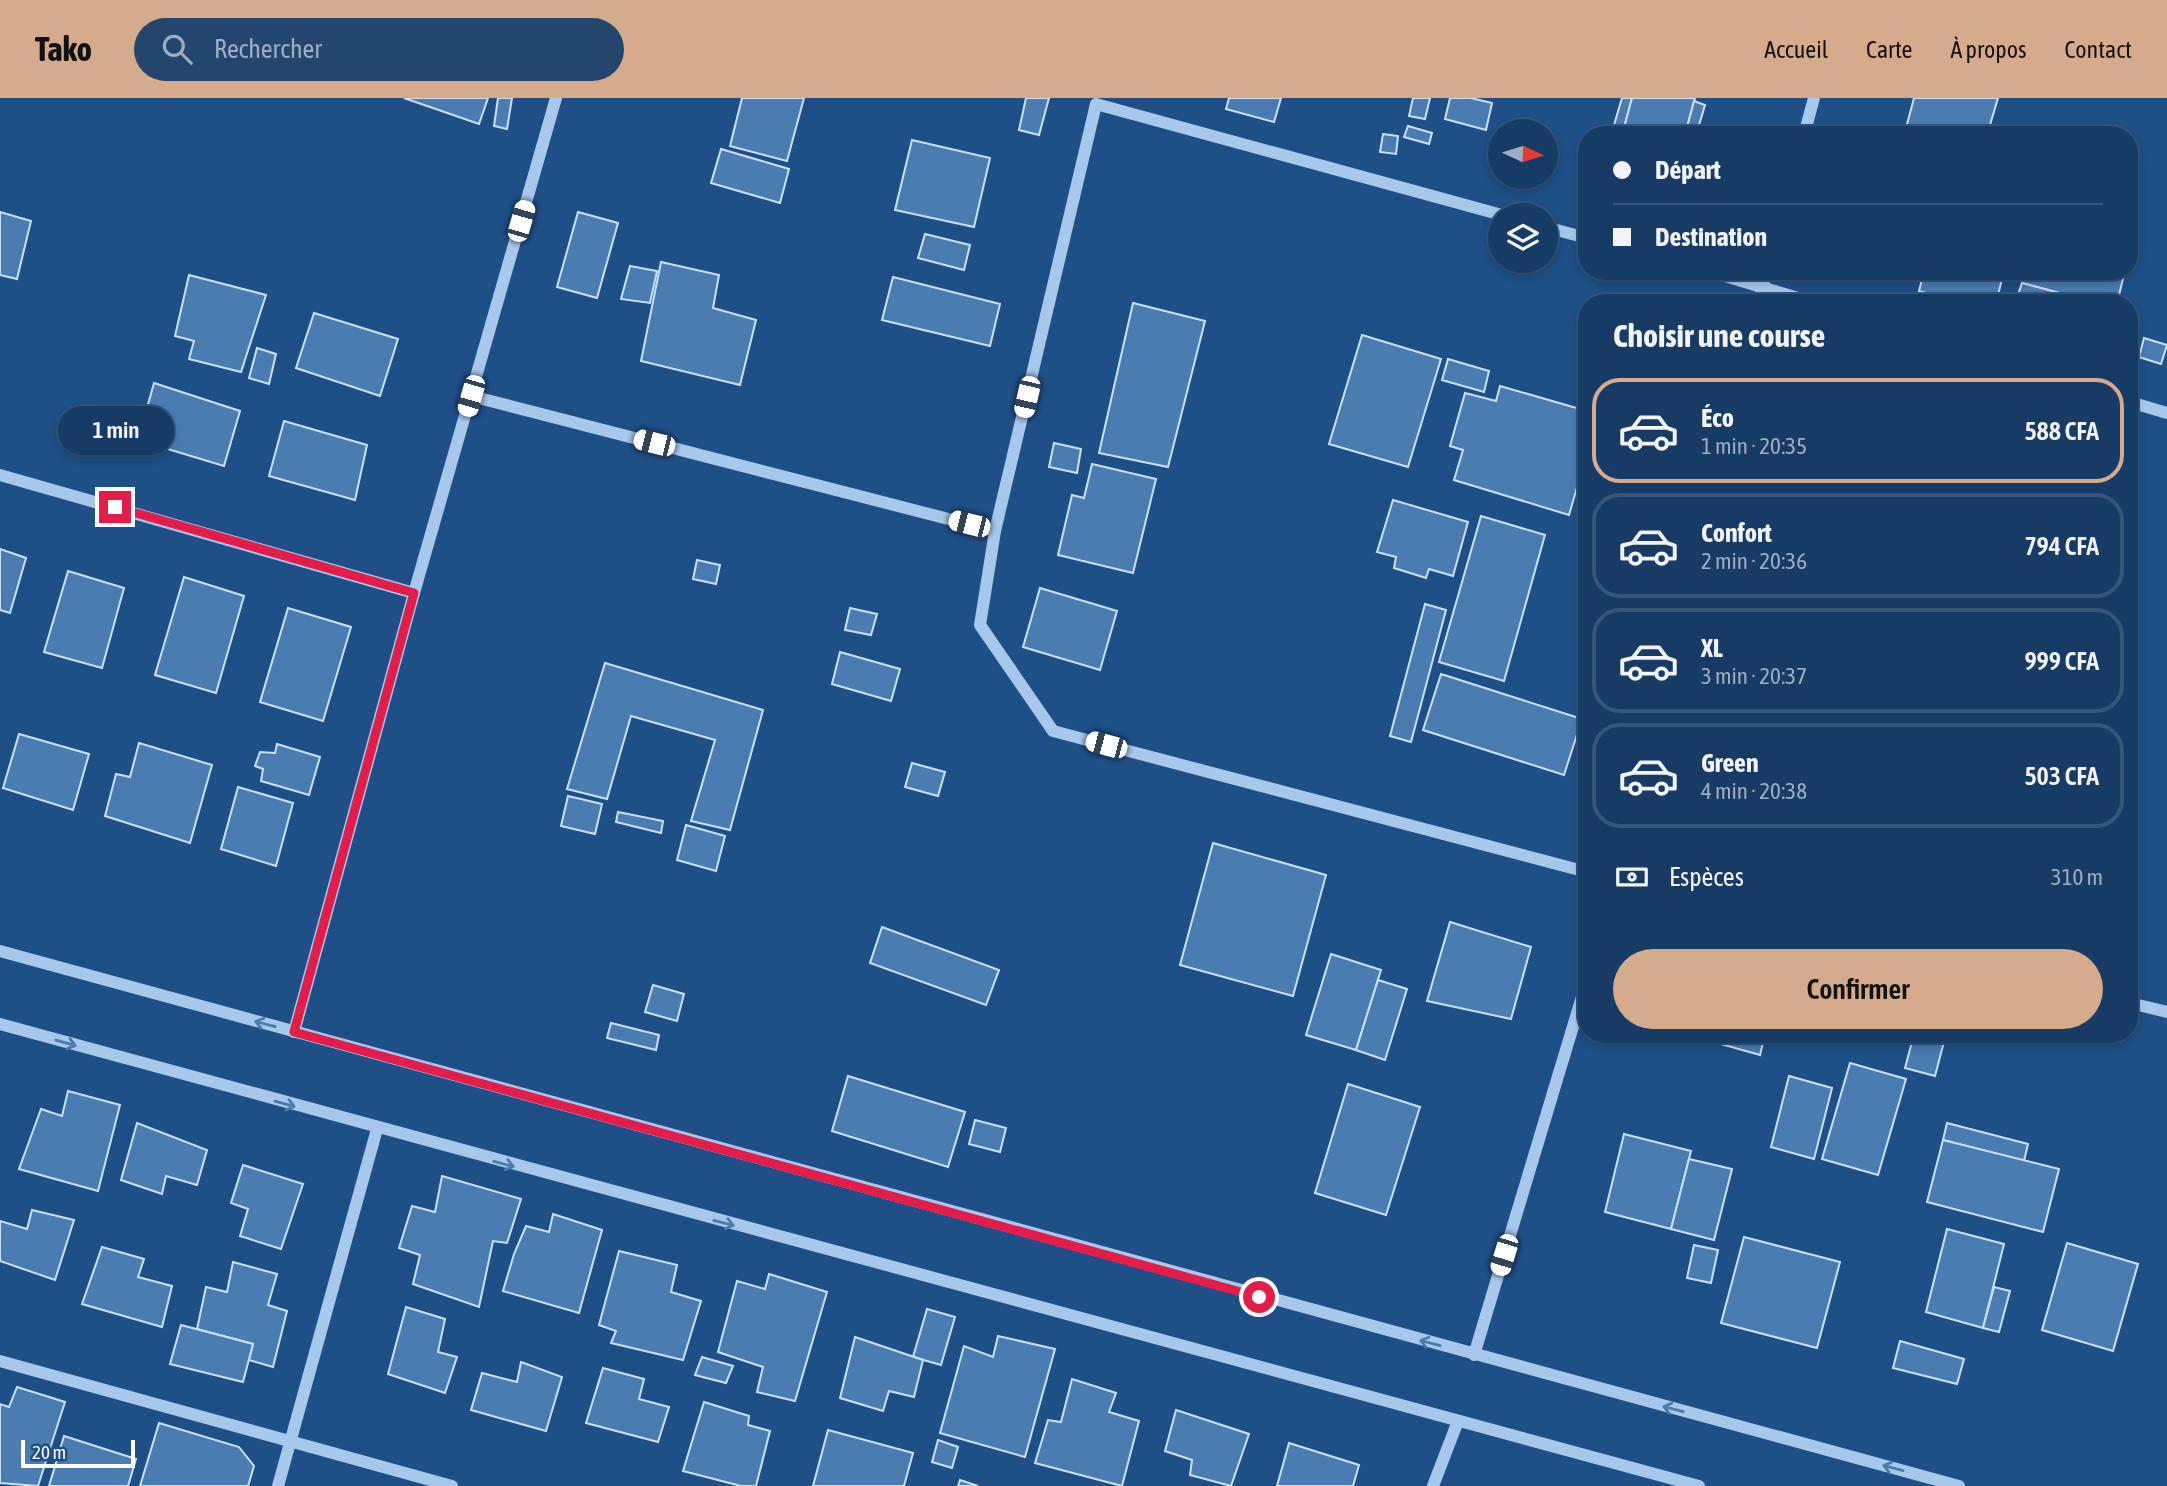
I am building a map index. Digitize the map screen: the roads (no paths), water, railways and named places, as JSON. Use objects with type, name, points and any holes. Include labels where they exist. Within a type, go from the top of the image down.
[{"type":"street","points":[[294,1032],[414,593],[556,98]]},
{"type":"street","points":[[1806,126],[1814,98]]},
{"type":"street","points":[[1488,211],[1096,104],[995,531],[980,625],[1053,731],[1578,870]]},
{"type":"street","points":[[1558,230],[1578,236]]},
{"type":"street","points":[[1740,280],[1787,294]]},
{"type":"street","points":[[1760,294],[1764,280]]},
{"type":"street","points":[[471,396],[995,531]]},
{"type":"street","points":[[2138,404],[2167,413]]},
{"type":"street","points":[[0,475],[414,593]]},
{"type":"street","points":[[0,951],[1959,1486]]},
{"type":"street","points":[[2138,1005],[2167,1012]]},
{"type":"street","points":[[1474,1355],[1578,1010]]},
{"type":"street","points":[[0,1024],[377,1129],[1699,1486]]},
{"type":"street","points":[[278,1486],[377,1129]]},
{"type":"street","points":[[0,1361],[452,1486]]},
{"type":"street","points":[[1433,1486],[1458,1421]]}]
